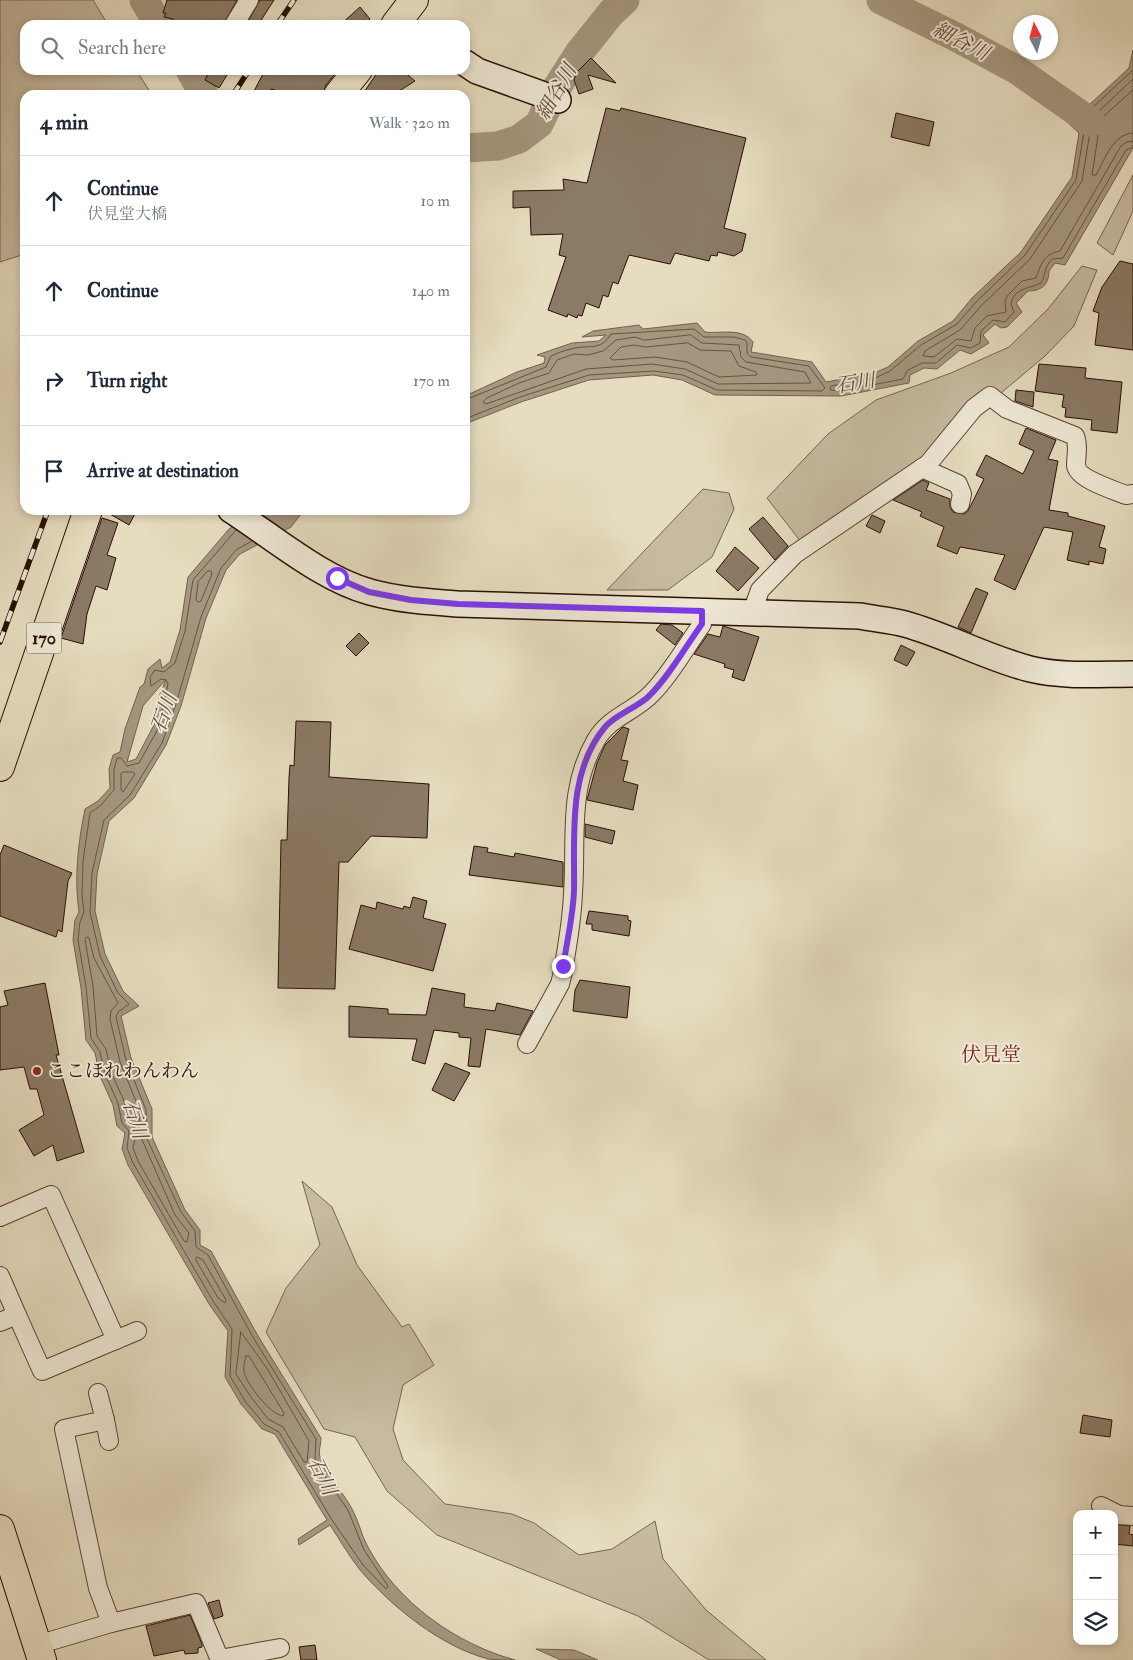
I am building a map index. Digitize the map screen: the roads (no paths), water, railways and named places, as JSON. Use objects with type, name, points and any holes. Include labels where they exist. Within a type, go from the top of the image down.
[{"type":"highway","points":[[342,90],[354,75]]},
{"type":"highway","name":"170","points":[[0,767],[86,515]]},
{"type":"highway","points":[[0,1529],[39,1653]]},
{"type":"street","points":[[237,20],[249,0]]},
{"type":"street","points":[[470,66],[477,71],[550,97]]},
{"type":"street","points":[[755,613],[756,601],[760,590],[795,554],[922,468],[974,408],[990,396],[1007,409],[1075,436],[1077,442],[1076,468],[1081,475],[1126,495],[1133,494]]},
{"type":"street","points":[[922,468],[958,484],[962,494],[960,504]]},
{"type":"street","points":[[239,515],[316,566],[369,592],[411,600],[458,604],[860,616],[903,623],[952,640],[990,657],[1032,669],[1070,674],[1133,674]]},
{"type":"street","points":[[527,1044],[560,984],[562,976],[574,893],[573,827],[575,801],[584,766],[606,726],[633,710],[650,695],[702,624],[702,611]]},
{"type":"street","points":[[0,1217],[51,1196],[116,1340]]},
{"type":"street","points":[[0,1276],[42,1371],[137,1330]]},
{"type":"street","points":[[0,1322],[17,1315]]},
{"type":"street","points":[[98,1393],[109,1441]]},
{"type":"street","points":[[105,1420],[64,1430],[98,1588],[111,1623]]},
{"type":"street","points":[[1101,1506],[1119,1515],[1133,1516]]},
{"type":"street","points":[[39,1653],[111,1623],[196,1602],[220,1659],[280,1648]]},
{"type":"water","name":"石川","points":[[1133,50],[1133,148],[1065,265],[1055,263],[1049,271],[1046,283],[1037,290],[1028,291],[1016,303],[1022,312],[1007,327],[1001,328],[995,324],[983,335],[989,343],[971,354],[960,350],[937,369],[924,368],[910,375],[909,383],[841,396],[715,395],[682,380],[653,375],[589,380],[521,402],[470,422],[470,394],[517,372],[544,363],[545,357],[537,355],[572,343],[599,341],[606,335],[582,337],[593,331],[639,325],[643,329],[697,323],[705,332],[743,334],[753,342],[751,352],[812,362],[826,382],[874,373],[888,367],[918,341],[953,321],[972,298],[1021,252],[1072,177],[1079,133],[1053,109],[1060,95],[1089,105],[1129,68]]},
{"type":"water","name":"石川","points":[[248,515],[300,515],[291,527],[240,554],[226,570],[206,618],[181,706],[166,745],[134,798],[109,821],[97,874],[95,911],[105,954],[123,991],[139,1006],[121,1016],[131,1058],[152,1109],[152,1137],[185,1210],[200,1230],[200,1245],[211,1251],[258,1336],[321,1438],[319,1453],[323,1464],[352,1509],[366,1542],[380,1567],[412,1603],[450,1632],[493,1653],[515,1660],[488,1659],[470,1653],[452,1645],[418,1624],[387,1598],[360,1570],[330,1525],[299,1545],[298,1539],[327,1520],[275,1434],[262,1429],[241,1404],[225,1377],[228,1331],[209,1304],[128,1165],[122,1149],[125,1133],[117,1126],[113,1105],[100,1076],[95,1053],[86,1040],[81,988],[73,940],[75,920],[79,912],[78,860],[85,809],[98,801],[110,788],[109,769],[113,755],[120,752],[125,729],[140,687],[144,684],[148,669],[160,659],[162,668],[170,662],[180,630],[188,577],[229,529]],"holes":[[[166,679],[160,694],[154,725],[136,759],[127,762],[143,706]]]},
{"type":"water","points":[[536,1649],[574,1650],[598,1660],[561,1660]]},
{"type":"waterway","name":"細谷川","points":[[144,0],[156,20]]},
{"type":"waterway","name":"細谷川","points":[[470,148],[498,146],[519,139],[539,124],[556,89],[579,53],[611,13],[625,0]]},
{"type":"waterway","name":"細谷川","points":[[881,0],[1017,70],[1091,122]]},
{"type":"waterway","name":"細谷川","points":[[193,75],[201,90]]},
{"type":"railway","points":[[280,20],[294,0]]},
{"type":"railway","points":[[236,90],[246,75]]},
{"type":"railway","points":[[0,642],[46,515]]},
{"type":"place","name":"ここほれわんわん","points":[[37,1071]]},
{"type":"district","name":"伏見堂","points":[[991,1054]]}]
